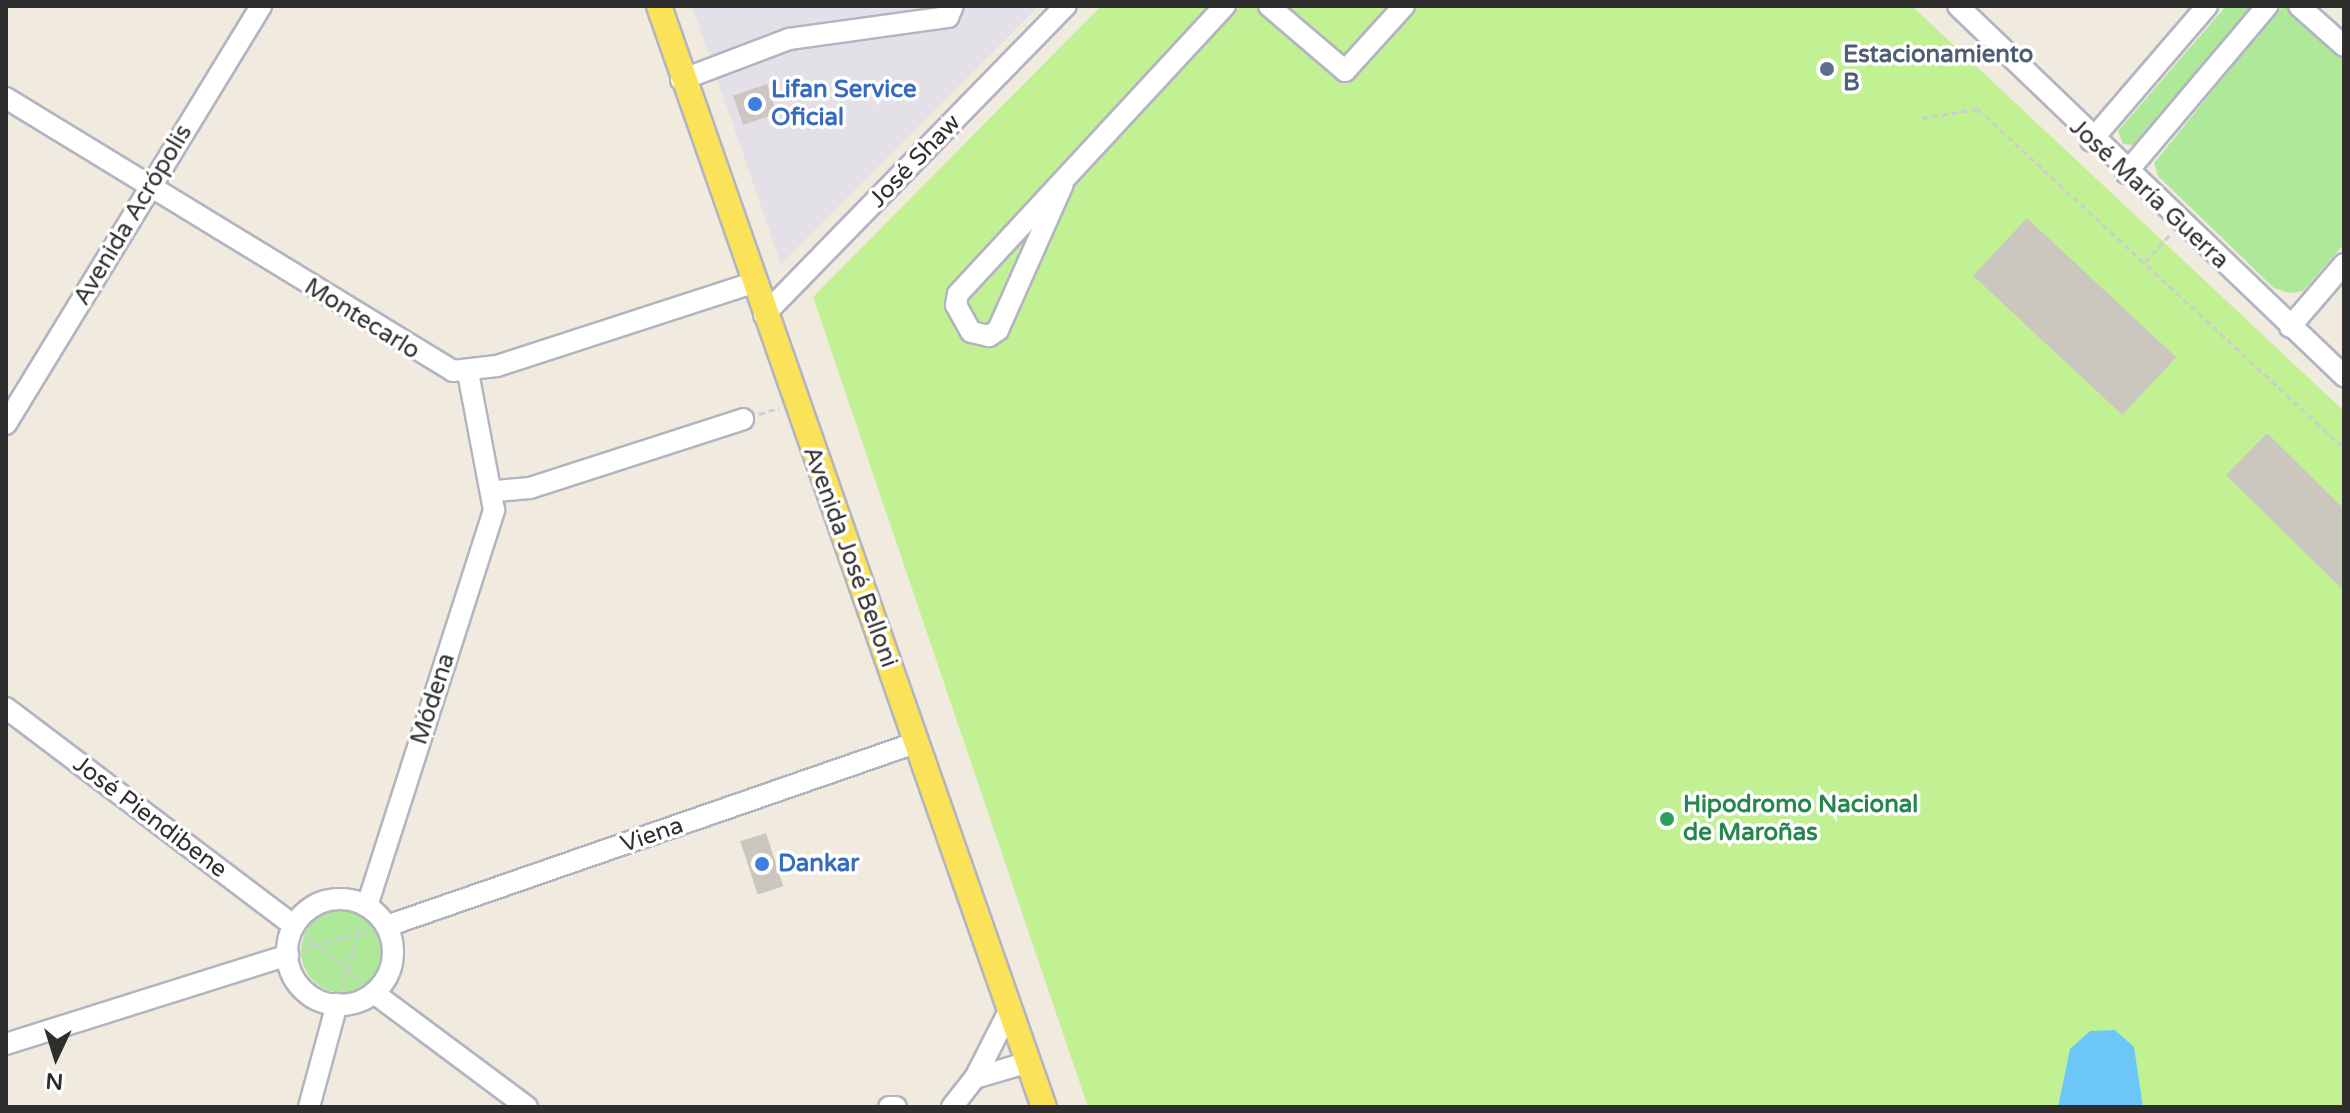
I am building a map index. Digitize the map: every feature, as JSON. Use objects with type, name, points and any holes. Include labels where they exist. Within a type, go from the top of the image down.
[{"type":"main road","name":"Avenida José Belloni","points":[[659,6],[681,80],[794,403],[918,742],[1044,1107]]},
{"type":"street","name":"Avenida Acrópolis","points":[[6,424],[261,6]]},
{"type":"street","points":[[681,80],[789,39],[948,17],[953,6]]},
{"type":"street","name":"José Shaw","points":[[764,315],[1066,6]]},
{"type":"street","points":[[1063,184],[998,330],[989,336],[971,332],[956,305],[958,294],[1225,6]]},
{"type":"street","points":[[1269,6],[1345,71],[1404,6]]},
{"type":"street","name":"José María Guerra","points":[[1958,6],[2091,141],[2344,376]]},
{"type":"street","points":[[2091,141],[2207,6]]},
{"type":"street","points":[[2126,173],[2267,6]]},
{"type":"street","points":[[2299,6],[2344,46]]},
{"type":"street","name":"Montecarlo","points":[[6,98],[439,366],[468,372]]},
{"type":"street","points":[[2290,327],[2344,264]]},
{"type":"street","points":[[743,419],[530,488],[496,491],[474,426],[468,372],[752,283]]},
{"type":"street","name":"Módena","points":[[367,906],[496,491]]},
{"type":"street","name":"José Piendibene","points":[[6,708],[294,926]]},
{"type":"street","name":"Viena","points":[[387,926],[918,742]]},
{"type":"street","points":[[326,901],[367,906],[387,926],[392,962],[374,993],[337,1004],[303,989],[288,955],[294,926],[326,901]]},
{"type":"street","points":[[6,1044],[288,955]]},
{"type":"street","points":[[374,993],[527,1107]]},
{"type":"street","points":[[309,1107],[337,1004]]},
{"type":"street","points":[[952,1107],[975,1078],[1010,1009]]},
{"type":"street","points":[[975,1078],[1029,1062]]},
{"type":"street","points":[[889,1107],[896,1107]]},
{"type":"path","points":[[1922,118],[1978,109],[2344,448]]},
{"type":"path","points":[[2144,262],[2179,223]]},
{"type":"path","points":[[743,419],[794,403]]},
{"type":"path","points":[[337,1004],[367,906]]},
{"type":"path","points":[[294,926],[348,967],[374,993]]},
{"type":"path","points":[[288,955],[387,926]]},
{"type":"shaded area","points":[[692,6],[1039,6],[781,264]]},
{"type":"green space","name":"Hipodromo Nacional de Maroñas","points":[[1101,6],[1912,6],[2344,411],[2344,1107],[1088,1107],[813,297]]},
{"type":"green space","points":[[2226,6],[2252,6],[2133,145],[2123,144],[2118,131]]},
{"type":"green space","points":[[2290,7],[2344,54],[2344,244],[2303,291],[2290,293],[2274,288],[2158,176],[2154,163],[2279,9]]},
{"type":"green space","points":[[343,909],[359,912],[373,921],[382,935],[385,951],[382,967],[373,981],[359,990],[343,993],[327,990],[313,981],[304,967],[301,951],[304,935],[313,921],[327,912]]},
{"type":"water","points":[[2115,1030],[2134,1047],[2143,1107],[2058,1107],[2070,1049],[2090,1031]]},
{"type":"building","name":"Lifan Service Oficial","points":[[767,84],[777,113],[743,125],[733,96]]},
{"type":"building","points":[[2027,218],[2176,357],[2122,415],[1973,276]]},
{"type":"building","points":[[2267,433],[2344,509],[2344,591],[2226,475]]},
{"type":"building","name":"Dankar","points":[[766,833],[783,886],[758,895],[740,841]]},
{"type":"place","name":"Estacionamiento B","points":[[1827,69]]},
{"type":"place","name":"Lifan Service Oficial","points":[[755,104]]},
{"type":"place","name":"Hipodromo Nacional de Maroñas","points":[[1667,819]]},
{"type":"place","name":"Dankar","points":[[762,864]]}]
